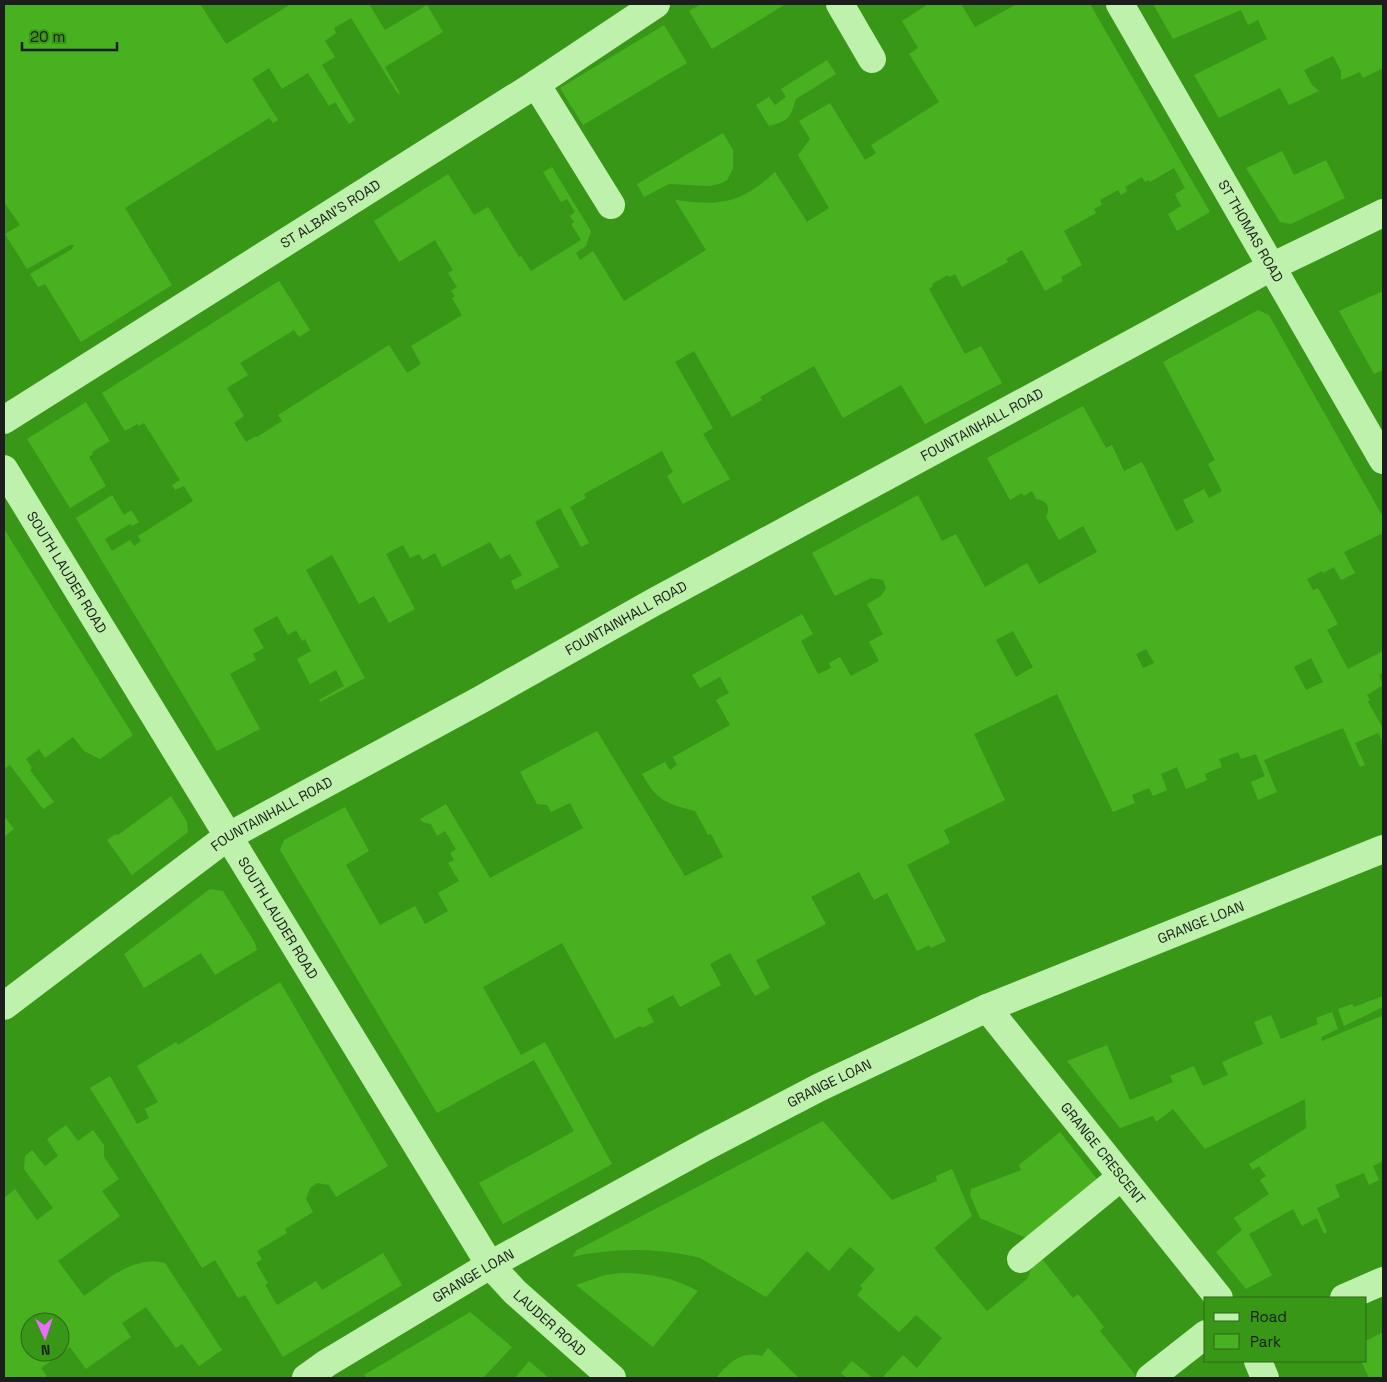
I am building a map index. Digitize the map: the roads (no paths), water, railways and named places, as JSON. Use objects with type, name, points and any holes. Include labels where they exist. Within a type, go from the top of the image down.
[{"type":"street","name":"ST ALBAN'S ROAD","points":[[4,420],[536,84],[656,4]]},
{"type":"street","points":[[840,4],[872,59]]},
{"type":"street","name":"ST THOMAS ROAD","points":[[1120,4],[1273,266],[1383,460]]},
{"type":"street","points":[[536,84],[611,205]]},
{"type":"street","name":"FOUNTAINHALL ROAD","points":[[4,1006],[227,837],[480,700],[654,602],[1273,266],[1383,213]]},
{"type":"street","name":"SOUTH LAUDER ROAD","points":[[4,469],[490,1265]]},
{"type":"street","name":"GRANGE LOAN","points":[[306,1378],[327,1363],[490,1265],[705,1147],[812,1092],[987,1008],[1381,854]]},
{"type":"street","name":"GRANGE CRESCENT","points":[[987,1008],[1218,1297]]},
{"type":"street","points":[[1021,1259],[1121,1177]]},
{"type":"street","name":"LAUDER ROAD","points":[[490,1265],[515,1292],[612,1378]]},
{"type":"street","points":[[1346,1297],[1383,1281]]},
{"type":"street","points":[[1150,1378],[1204,1336]]},
{"type":"street","points":[[1258,1362],[1265,1378]]}]
